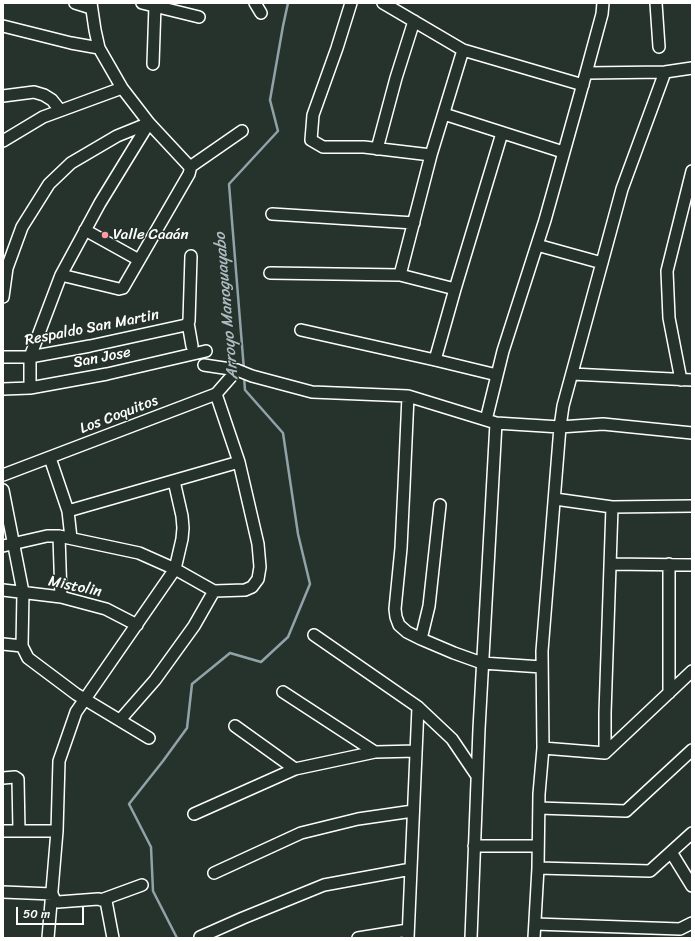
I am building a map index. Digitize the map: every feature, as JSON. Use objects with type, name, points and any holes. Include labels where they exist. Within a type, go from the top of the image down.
[{"type":"street","points":[[75,3],[91,6],[99,48],[122,88],[149,123],[190,167]]},
{"type":"street","points":[[142,3],[199,17]]},
{"type":"street","points":[[351,3],[337,48],[313,115],[312,140],[323,147],[364,147],[431,155]]},
{"type":"street","points":[[383,3],[463,50],[583,85]]},
{"type":"street","points":[[471,938],[491,422],[497,376],[503,351],[537,245],[583,85],[600,21],[603,3]]},
{"type":"street","points":[[656,3],[659,47]]},
{"type":"street","points":[[153,64],[155,5]]},
{"type":"street","points":[[377,149],[396,78],[414,21]]},
{"type":"street","points":[[3,26],[71,43],[99,48]]},
{"type":"street","points":[[400,275],[431,155],[463,50]]},
{"type":"street","points":[[586,72],[665,72],[692,68]]},
{"type":"street","points":[[534,938],[543,748],[542,667],[560,427],[563,406],[622,189],[665,72]]},
{"type":"street","points":[[3,141],[43,117],[122,88]]},
{"type":"street","points":[[3,96],[34,92],[44,95],[52,100],[60,110]]},
{"type":"street","points":[[444,114],[563,152]]},
{"type":"street","points":[[30,388],[30,357],[61,275],[85,230],[149,123]]},
{"type":"street","points":[[3,297],[7,268],[22,227],[49,184],[71,163],[117,136],[149,123]]},
{"type":"street","points":[[61,275],[123,288],[189,174],[190,167],[242,131]]},
{"type":"street","points":[[435,360],[502,133]]},
{"type":"street","points":[[681,380],[669,318],[667,271],[692,173]]},
{"type":"street","points":[[272,214],[414,223]]},
{"type":"street","points":[[85,230],[139,260]]},
{"type":"street","points":[[537,245],[602,263]]},
{"type":"street","points":[[190,256],[187,324],[192,346]]},
{"type":"street","points":[[270,273],[400,275],[455,289]]},
{"type":"street","name":"Respaldo San Martin","points":[[3,356],[30,357],[90,346],[187,324]]},
{"type":"street","points":[[301,330],[435,360],[497,376]]},
{"type":"street","name":"San Jose","points":[[3,389],[30,388],[106,374],[206,351]]},
{"type":"street","points":[[204,365],[237,370],[252,376],[312,392],[408,396],[491,422],[560,427],[603,424],[692,434]]},
{"type":"street","name":"Los Coquitos","points":[[3,475],[216,394],[237,370]]},
{"type":"street","points":[[572,374],[692,380]]},
{"type":"street","points":[[9,545],[47,536],[71,538],[139,553],[175,569],[214,591],[245,590],[252,587],[258,579],[260,567],[258,544],[239,462],[216,394]]},
{"type":"street","points":[[408,396],[402,532],[395,609],[399,625],[421,639],[482,663],[542,667]]},
{"type":"street","points":[[50,458],[68,511],[71,538]]},
{"type":"street","points":[[68,511],[239,462]]},
{"type":"street","points":[[48,938],[57,831],[59,761],[76,712],[175,569],[183,528],[182,516],[174,481]]},
{"type":"street","points":[[3,490],[9,545],[23,592],[22,646],[28,658],[45,672],[84,699],[148,738]]},
{"type":"street","points":[[555,500],[612,507],[692,506]]},
{"type":"street","points":[[421,639],[429,606],[440,504]]},
{"type":"street","points":[[605,753],[612,507]]},
{"type":"street","points":[[59,536],[61,597]]},
{"type":"street","points":[[610,564],[692,565]]},
{"type":"street","points":[[669,564],[669,693]]},
{"type":"street","name":"Mistolin","points":[[3,590],[61,597],[106,609],[137,625]]},
{"type":"street","points":[[120,720],[155,680],[194,626],[214,591]]},
{"type":"street","points":[[314,635],[418,708],[452,739],[477,776]]},
{"type":"street","points":[[3,644],[22,646]]},
{"type":"street","points":[[543,748],[605,753],[692,671]]},
{"type":"street","points":[[283,692],[376,752]]},
{"type":"street","points":[[358,938],[408,934],[418,708]]},
{"type":"street","points":[[235,726],[295,769]]},
{"type":"street","points":[[539,808],[626,811],[692,750]]},
{"type":"street","points":[[194,814],[295,769],[376,752],[416,751]]},
{"type":"street","points":[[3,778],[15,777],[18,779],[19,831]]},
{"type":"street","points":[[214,873],[301,833],[358,819],[413,811]]},
{"type":"street","points":[[3,831],[57,831]]},
{"type":"street","points":[[538,868],[650,871],[692,833]]},
{"type":"street","points":[[474,846],[538,846]]},
{"type":"street","points":[[671,852],[692,886]]},
{"type":"street","points":[[200,937],[324,885],[411,869]]},
{"type":"street","points":[[52,894],[55,901],[58,902],[104,900],[142,885]]},
{"type":"street","points":[[3,892],[52,894]]},
{"type":"street","points":[[104,900],[113,938]]},
{"type":"street","points":[[535,924],[680,929],[692,924]]},
{"type":"waterway","name":"Arroyo Manoguayabo","points":[[244,370],[229,184],[278,131],[270,100],[288,3]]},
{"type":"waterway","name":"Arroyo Manoguayabo","points":[[177,938],[153,891],[151,847],[129,804],[187,728],[192,684],[230,653],[261,662],[288,637],[310,584],[298,534],[283,433],[245,390],[244,377]]},
{"type":"place","name":"Valle Caaán","points":[[105,235]]}]
